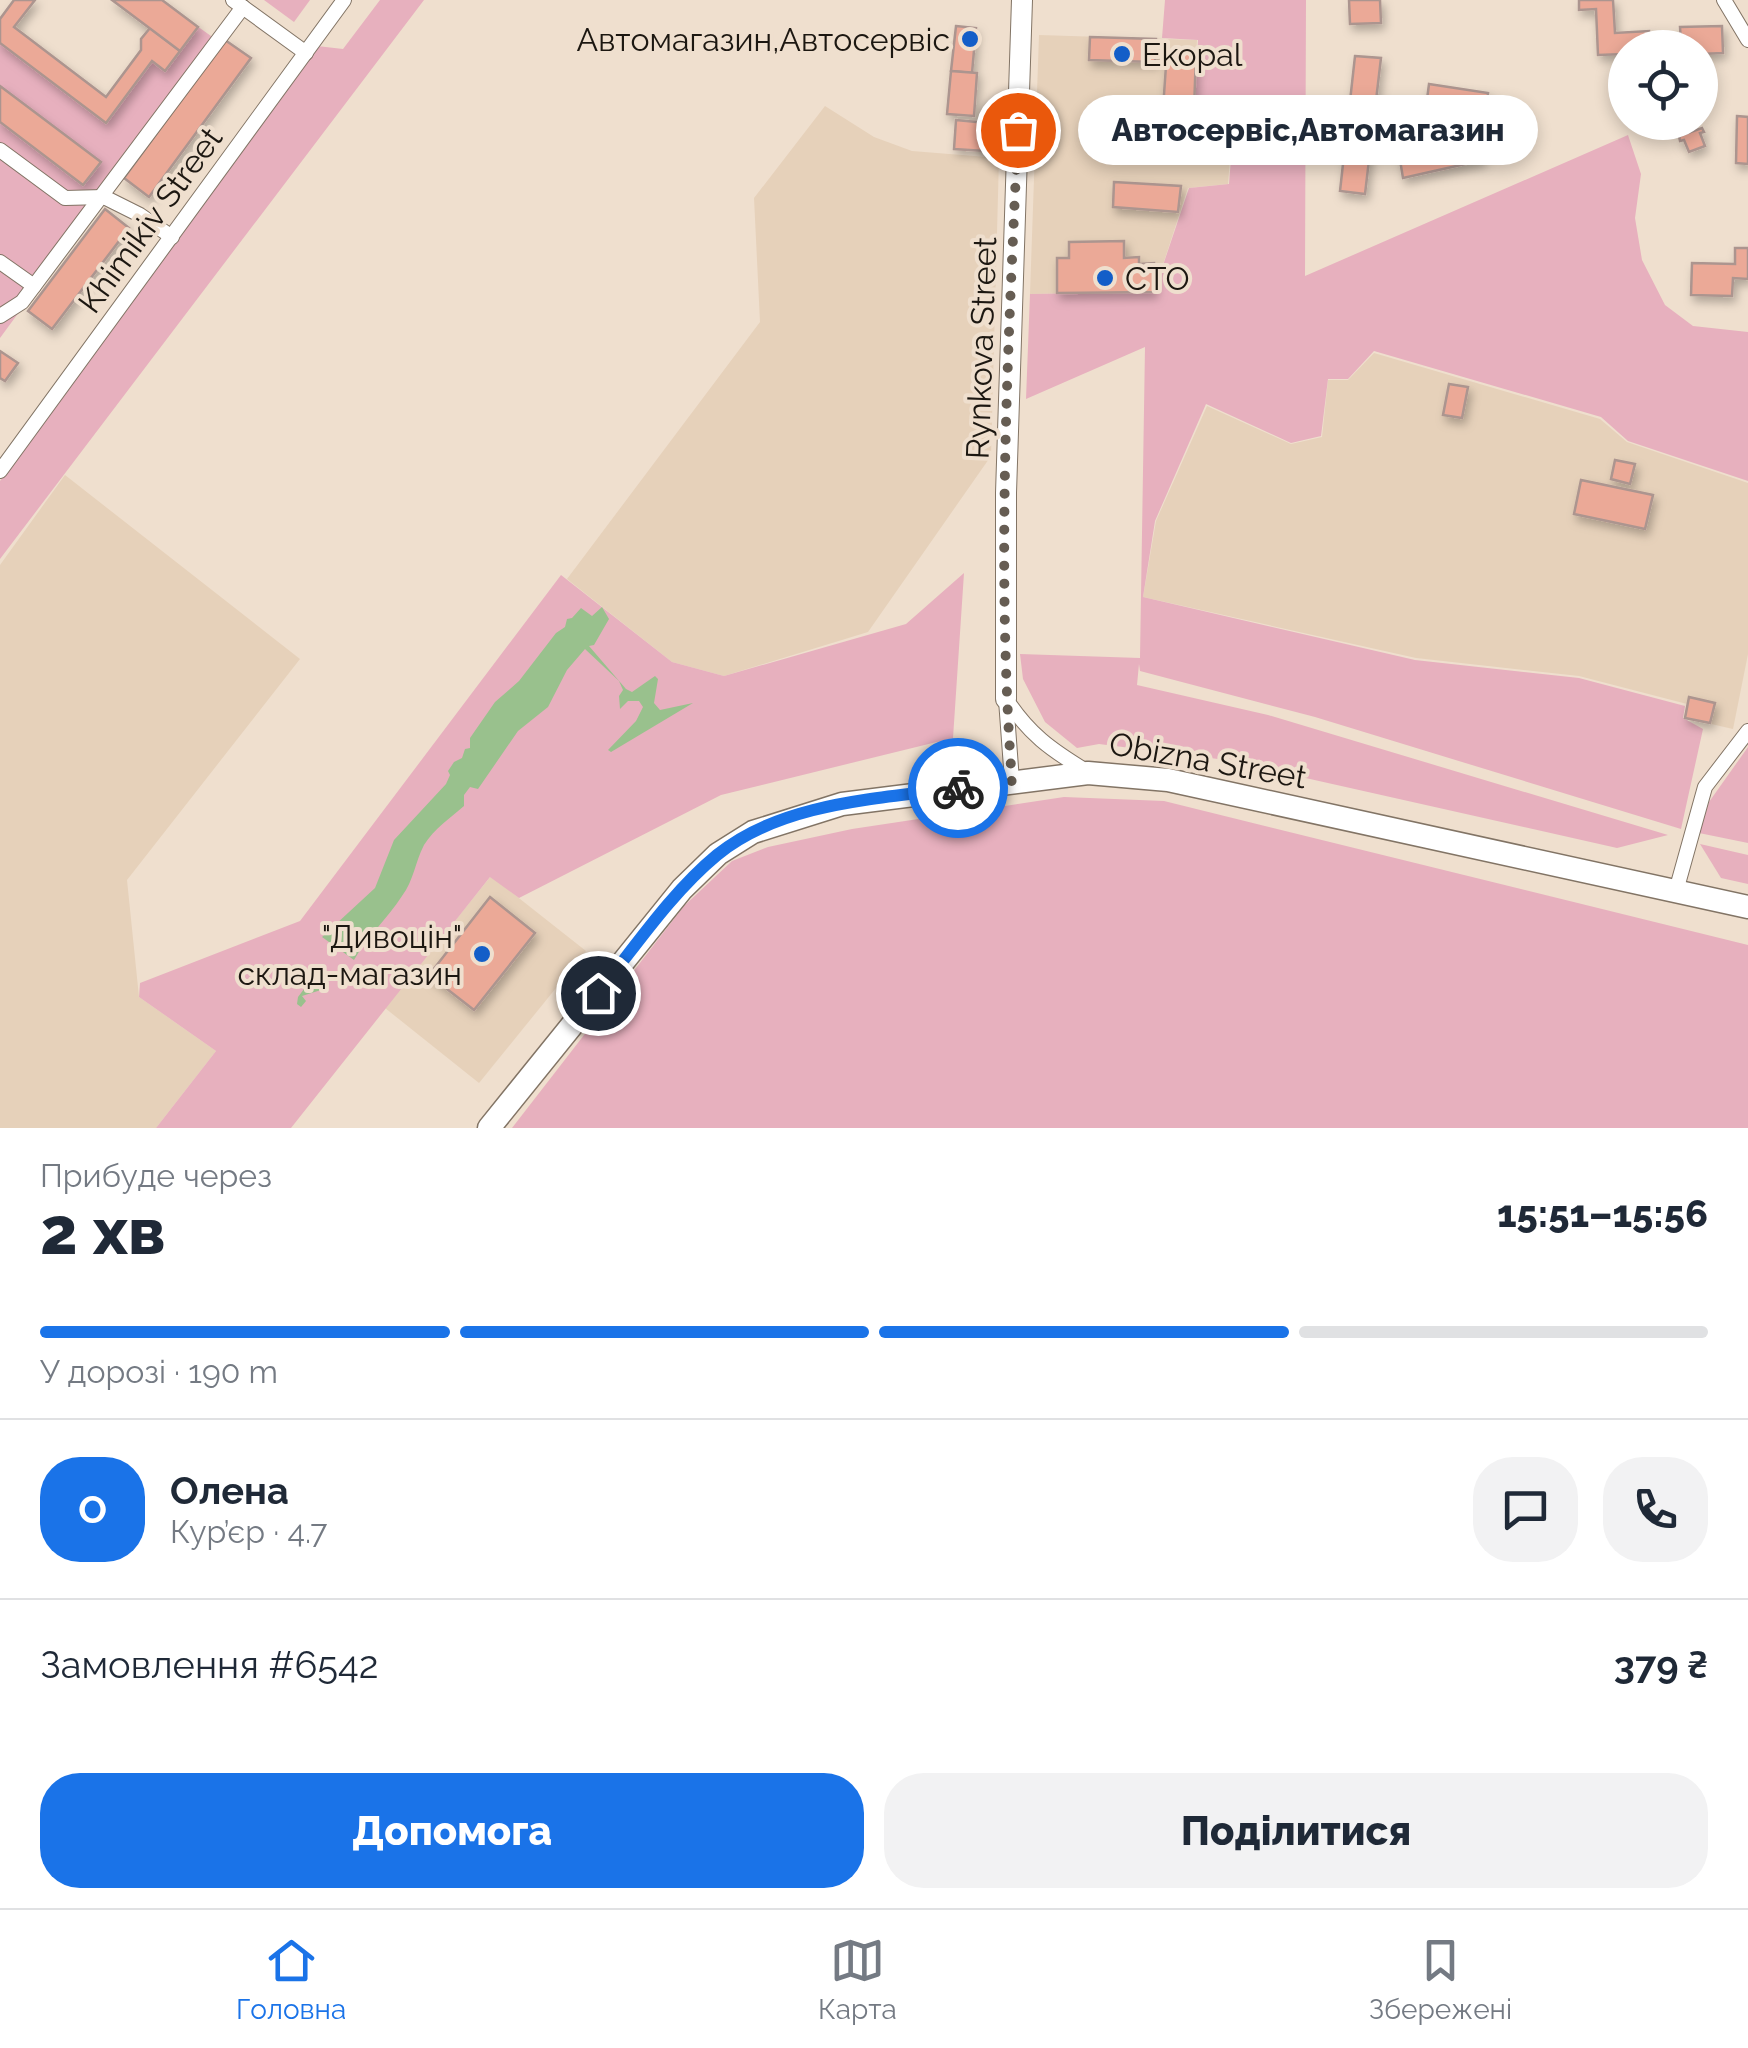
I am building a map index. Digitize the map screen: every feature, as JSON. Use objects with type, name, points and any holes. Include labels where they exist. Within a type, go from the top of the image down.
[{"type":"main road","name":"Rynkova Street","points":[[1006,699],[1006,493],[1022,0]]},
{"type":"main road","name":"Obizna Street","points":[[489,1128],[682,889],[718,854],[753,832],[842,804],[1088,773],[1168,780],[1748,907]]},
{"type":"street","name":"Khimikiv Street","points":[[0,471],[344,0]]},
{"type":"street","points":[[1724,0],[1748,40]]},
{"type":"street","points":[[0,316],[22,302],[104,196],[238,4],[306,53]]},
{"type":"street","points":[[0,150],[65,198],[104,196],[140,214],[172,237]]},
{"type":"street","points":[[0,262],[34,286]]},
{"type":"street","points":[[1006,699],[1038,740],[1088,773]]},
{"type":"street","name":"Rynkova Street","points":[[1006,699],[1012,781]]},
{"type":"street","points":[[1676,890],[1705,787],[1748,731]]},
{"type":"shaded area","points":[[264,0],[310,0],[294,22]]},
{"type":"shaded area","points":[[380,0],[424,0],[0,559],[0,481],[317,46],[343,49]]},
{"type":"shaded area","points":[[1165,0],[1306,0],[1305,276],[1617,140],[1630,140],[1641,174],[1635,218],[1642,260],[1665,305],[1693,326],[1748,332],[1748,481],[1628,441],[1601,417],[1374,351],[1348,379],[1328,379],[1321,436],[1291,443],[1206,404],[1155,521],[1143,597],[1415,660],[1579,678],[1685,706],[1683,718],[1703,729],[1681,829],[1315,717],[1140,671],[1139,664],[1137,685],[1268,715],[1668,835],[1617,848],[1226,760],[1099,744],[1077,748],[1045,722],[1023,679],[1020,654],[1140,658],[1145,347],[1026,399],[1030,294],[1154,292],[1189,188],[1229,184],[1233,133],[1194,125],[1198,40],[1162,38]]},
{"type":"shaded area","points":[[197,26],[218,41],[0,338],[0,122],[83,185],[100,162],[0,86],[0,43],[106,123],[152,61],[165,70]]},
{"type":"shaded area","points":[[1039,35],[1197,40],[1193,126],[1232,133],[1228,184],[1188,188],[1154,292],[1030,294]]},
{"type":"shaded area","points":[[825,106],[874,137],[912,151],[999,158],[991,456],[868,632],[724,676],[672,662],[567,579],[760,322],[754,198]]},
{"type":"shaded area","points":[[1374,353],[1600,419],[1627,442],[1748,483],[1748,654],[1733,729],[1685,718],[1687,704],[1579,676],[1416,658],[1143,597],[1156,521],[1207,406],[1291,444],[1322,437],[1328,380],[1348,380]]},
{"type":"shaded area","points":[[65,475],[300,659],[127,880],[139,997],[216,1051],[156,1128],[0,1128],[0,565]]},
{"type":"shaded area","points":[[964,573],[953,738],[721,795],[519,898],[490,877],[291,1128],[156,1128],[216,1051],[139,997],[140,983],[300,921],[561,575],[672,662],[724,676],[906,624]]},
{"type":"shaded area","points":[[602,607],[609,619],[594,645],[589,646],[626,689],[632,692],[655,676],[658,679],[654,703],[660,710],[693,703],[611,752],[608,750],[636,721],[643,707],[639,701],[628,701],[620,709],[619,696],[623,690],[619,681],[585,649],[567,670],[548,707],[518,731],[478,789],[470,787],[464,795],[464,806],[428,839],[406,890],[354,960],[322,937],[375,888],[394,840],[446,784],[448,771],[470,748],[470,738],[495,702],[519,681],[565,627],[567,619],[581,608],[592,616]]},
{"type":"shaded area","points":[[1748,747],[1748,843],[1699,833],[1709,802]]},
{"type":"shaded area","points":[[1064,797],[1164,801],[1748,945],[1748,1128],[512,1128],[684,906],[732,861],[768,847],[852,829]]},
{"type":"shaded area","points":[[1700,844],[1748,855],[1748,884],[1721,878]]},
{"type":"shaded area","points":[[491,876],[586,951],[479,1083],[385,1008]]},
{"type":"shaded area","points":[[316,968],[326,979],[321,990],[302,996],[306,1001],[301,1007],[298,997]]},
{"type":"building","points":[[14,0],[35,0],[14,27],[106,97],[141,50],[141,39],[150,28],[180,51],[165,71],[152,61],[106,123],[0,43],[0,19]]},
{"type":"building","points":[[112,0],[162,0],[198,27],[180,51]]},
{"type":"building","points":[[1349,0],[1380,0],[1381,23],[1350,24]]},
{"type":"building","points":[[1579,0],[1613,0],[1615,30],[1608,30],[1608,55],[1598,55],[1596,9],[1579,10]]},
{"type":"building","points":[[956,26],[976,28],[972,73],[951,71]]},
{"type":"building","points":[[1722,26],[1723,53],[1718,53],[1718,30],[1680,27]]},
{"type":"building","name":"Ekopal","points":[[1090,37],[1156,39],[1155,62],[1089,60]]},
{"type":"building","points":[[225,40],[251,58],[149,197],[124,178]]},
{"type":"building","points":[[1167,51],[1196,53],[1194,110],[1163,109]]},
{"type":"building","points":[[1355,56],[1381,58],[1365,194],[1340,191]]},
{"type":"building","points":[[951,71],[977,73],[974,116],[947,114]]},
{"type":"building","points":[[1429,84],[1488,93],[1485,115],[1426,107]]},
{"type":"building","points":[[0,86],[101,162],[83,185],[0,122]]},
{"type":"building","points":[[1737,116],[1748,117],[1748,164],[1736,163]]},
{"type":"building","points":[[956,120],[987,123],[985,151],[954,149]]},
{"type":"building","points":[[1083,122],[1093,123],[1092,135],[1082,134]]},
{"type":"building","points":[[1479,139],[1483,160],[1403,178],[1399,154]]},
{"type":"building","points":[[1684,140],[1703,140],[1705,146],[1689,152]]},
{"type":"building","points":[[1114,182],[1181,186],[1178,212],[1113,207]]},
{"type":"building","points":[[105,209],[129,228],[52,329],[28,311]]},
{"type":"building","name":"СТО","points":[[1124,241],[1124,258],[1139,257],[1139,264],[1154,263],[1154,292],[1057,293],[1057,258],[1069,258],[1069,242]]},
{"type":"building","points":[[1735,248],[1748,248],[1748,279],[1733,278],[1732,296],[1691,295],[1692,263],[1735,264]]},
{"type":"building","points":[[0,351],[18,363],[5,381],[0,378]]},
{"type":"building","points":[[1449,384],[1468,387],[1462,418],[1443,415]]},
{"type":"building","points":[[1615,460],[1635,464],[1630,484],[1611,479]]},
{"type":"building","points":[[1581,480],[1653,495],[1645,529],[1574,514]]},
{"type":"building","points":[[1689,697],[1715,703],[1710,723],[1685,718]]},
{"type":"building","name":"\"Дивоцін\" склад-магазин","points":[[490,897],[535,933],[474,1010],[429,975]]},
{"type":"way so far","points":[[958,788],[1012,781],[1006,699],[1006,493],[1018,130]]},
{"type":"place","name":"Автомагазин,Автосервіс","points":[[970,39]]},
{"type":"place","name":"Ekopal","points":[[1122,54]]},
{"type":"place","name":"Автосервіс,Автомагазин","points":[[1018,130]]},
{"type":"place","name":"СТО","points":[[1105,278]]},
{"type":"place","name":"\"Дивоцін\" склад-магазин","points":[[482,954]]},
{"type":"route","points":[[598,993],[682,889],[718,854],[753,832],[842,804],[958,788]]}]
